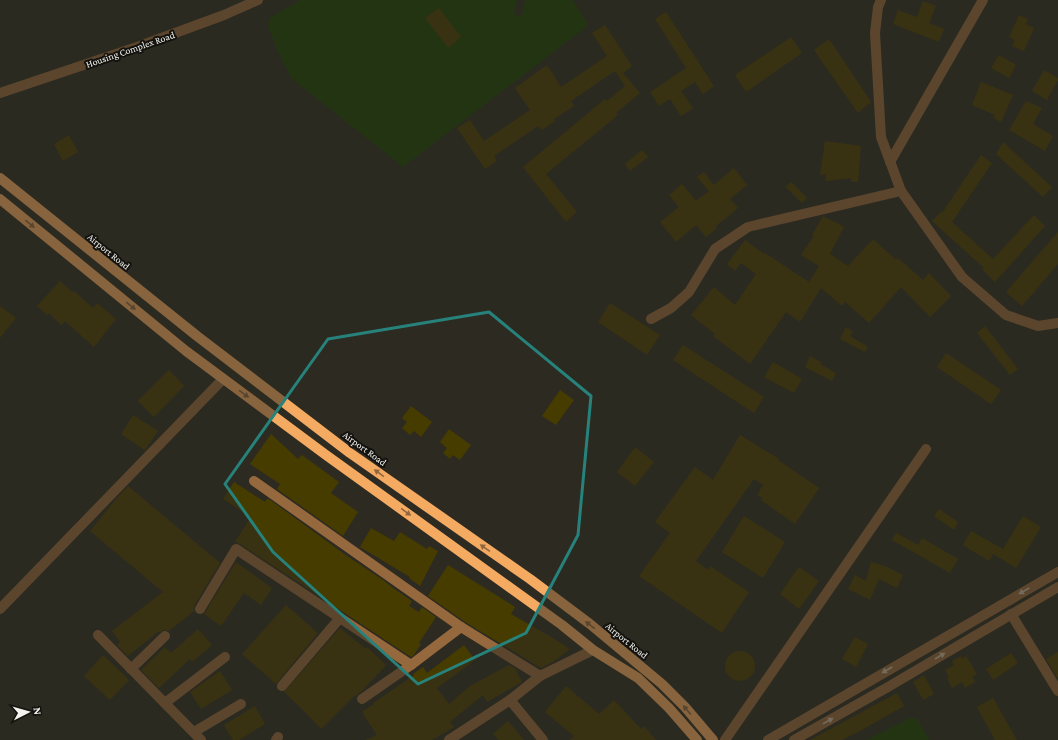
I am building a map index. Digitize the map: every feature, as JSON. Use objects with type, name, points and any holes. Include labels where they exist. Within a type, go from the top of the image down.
[{"type":"main road","name":"Airport Road","points":[[0,178],[155,303],[350,453],[530,579],[590,624],[662,684],[685,707],[711,738]]},
{"type":"main road","points":[[0,199],[145,318],[223,379],[562,625],[593,650],[638,678],[669,708],[697,740]]},
{"type":"main road","points":[[145,318],[155,303]]},
{"type":"main road","points":[[711,738],[721,740]]},
{"type":"street","name":"Housing Complex Road","points":[[0,93],[137,47],[224,15],[258,0]]},
{"type":"street","points":[[881,0],[878,7],[875,33],[881,137],[901,191],[962,277],[1006,315],[1038,326],[1058,324]]},
{"type":"street","points":[[890,162],[983,0]]},
{"type":"street","points":[[651,319],[671,308],[689,292],[715,249],[748,227],[901,191]]},
{"type":"street","points":[[0,609],[223,379]]},
{"type":"street","points":[[726,740],[926,449]]},
{"type":"street","points":[[254,481],[461,627],[540,676]]},
{"type":"street","points":[[200,609],[236,550],[411,665]]},
{"type":"street","points":[[768,740],[1058,572]]},
{"type":"street","points":[[794,740],[888,687],[1058,586]]},
{"type":"street","points":[[1010,614],[1058,691]]},
{"type":"street","points":[[282,686],[340,618]]},
{"type":"street","points":[[362,699],[411,665],[461,627]]},
{"type":"street","points":[[98,635],[202,740]]},
{"type":"street","points":[[131,669],[165,636]]},
{"type":"street","points":[[449,740],[510,700],[540,676],[593,650]]},
{"type":"street","points":[[165,703],[225,658]]},
{"type":"street","points":[[510,700],[543,740]]},
{"type":"street","points":[[194,732],[241,704]]},
{"type":"highlighted area","points":[[489,312],[591,396],[578,535],[526,633],[418,684],[273,552],[225,484],[328,339]]},
{"type":"green space","points":[[300,0],[517,0],[514,11],[518,18],[523,12],[525,0],[573,0],[588,24],[585,28],[403,167],[292,79],[278,52],[268,26],[270,18]]},
{"type":"green space","points":[[910,718],[915,718],[920,723],[929,740],[866,740]]},
{"type":"building","points":[[923,1],[936,6],[929,23],[944,29],[939,42],[893,24],[898,10],[917,17]]},
{"type":"building","points":[[439,8],[461,37],[448,48],[425,18]]},
{"type":"building","points":[[666,12],[714,86],[703,94],[695,82],[681,91],[693,108],[681,116],[670,99],[659,106],[650,92],[686,68],[655,19]]},
{"type":"building","points":[[1019,15],[1028,19],[1026,24],[1034,28],[1024,51],[1012,46],[1015,40],[1009,37]]},
{"type":"building","points":[[605,25],[632,66],[623,73],[640,93],[616,113],[618,115],[546,174],[577,212],[566,222],[523,167],[605,99],[607,101],[625,86],[615,71],[571,101],[574,106],[554,119],[555,121],[542,130],[538,126],[494,156],[497,161],[485,169],[457,128],[470,120],[484,141],[530,110],[515,88],[547,65],[561,87],[607,56],[592,33]]},
{"type":"building","points":[[791,37],[802,53],[746,92],[735,75]]},
{"type":"building","points":[[829,39],[871,102],[858,113],[814,50]]},
{"type":"building","points":[[999,55],[1016,65],[1009,78],[991,68]]},
{"type":"building","points":[[1044,70],[1058,78],[1047,100],[1032,91]]},
{"type":"building","points":[[981,82],[1013,95],[1001,122],[993,118],[995,115],[972,105]]},
{"type":"building","points":[[1026,101],[1042,108],[1033,124],[1053,136],[1045,151],[1009,130]]},
{"type":"building","points":[[69,135],[78,152],[63,161],[54,144]]},
{"type":"building","points":[[825,141],[861,146],[858,182],[851,182],[851,178],[826,181],[826,174],[820,175]]},
{"type":"building","points":[[1003,142],[1052,187],[1043,197],[996,154]]},
{"type":"building","points":[[642,150],[648,157],[630,171],[625,164]]},
{"type":"building","points":[[981,155],[992,163],[952,222],[993,259],[1034,215],[1045,226],[995,282],[982,269],[984,268],[932,221],[941,212],[942,213]]},
{"type":"building","points":[[734,168],[747,185],[730,199],[738,208],[716,226],[717,228],[706,237],[696,225],[676,242],[660,222],[679,207],[669,195],[682,184],[696,201],[709,191],[697,177],[704,172],[714,185]]},
{"type":"building","points":[[791,182],[807,198],[802,203],[786,187]]},
{"type":"building","points":[[823,216],[844,227],[830,254],[848,266],[873,239],[896,260],[898,258],[923,280],[929,273],[951,296],[930,317],[901,287],[869,323],[845,302],[842,306],[821,288],[800,322],[786,312],[750,364],[713,336],[715,334],[691,315],[714,287],[735,305],[756,274],[741,263],[735,271],[727,264],[745,240],[764,254],[765,253],[809,282],[819,266],[801,255],[814,236],[812,235]]},
{"type":"building","points":[[1058,232],[1058,264],[1022,306],[1006,292]]},
{"type":"building","points":[[60,281],[93,308],[97,303],[116,319],[94,347],[65,321],[61,325],[49,313],[47,315],[37,306]]},
{"type":"building","points":[[610,303],[660,335],[647,355],[598,322]]},
{"type":"building","points":[[0,306],[16,318],[0,338]]},
{"type":"building","points":[[985,326],[1018,369],[1010,375],[977,333]]},
{"type":"building","points":[[846,327],[853,332],[850,336],[868,347],[865,352],[840,339]]},
{"type":"building","points":[[683,345],[764,397],[754,413],[673,360]]},
{"type":"building","points":[[946,353],[1001,390],[991,404],[937,367]]},
{"type":"building","points":[[810,356],[821,362],[820,364],[836,373],[832,381],[805,367]]},
{"type":"building","points":[[773,362],[802,379],[794,393],[764,377]]},
{"type":"building","points":[[169,370],[184,386],[154,417],[138,401]]},
{"type":"building","points":[[560,390],[574,400],[556,425],[542,416]]},
{"type":"building","points":[[411,406],[432,422],[421,437],[414,431],[410,435],[402,428],[407,422],[402,418]]},
{"type":"building","points":[[133,415],[158,431],[145,450],[121,434]]},
{"type":"building","points":[[449,429],[471,445],[460,460],[453,455],[450,459],[443,453],[447,448],[440,442]]},
{"type":"building","points":[[271,434],[298,459],[302,455],[339,482],[331,493],[358,512],[343,536],[277,489],[280,484],[250,464]]},
{"type":"building","points":[[740,435],[779,459],[778,460],[819,488],[795,524],[761,500],[763,498],[757,495],[763,485],[754,479],[696,561],[708,570],[710,566],[749,592],[722,633],[639,576],[670,533],[655,522],[695,467],[713,480]]},
{"type":"building","points":[[635,447],[654,462],[635,486],[617,472]]},
{"type":"building","points":[[234,482],[265,502],[269,499],[412,601],[409,606],[419,612],[422,607],[436,617],[419,643],[421,644],[414,655],[411,657],[235,542],[251,517],[223,499]]},
{"type":"building","points":[[128,486],[220,563],[194,606],[194,611],[169,631],[159,631],[128,656],[117,645],[120,642],[112,631],[163,592],[90,531]]},
{"type":"building","points":[[939,509],[958,522],[954,530],[934,516]]},
{"type":"building","points":[[744,516],[785,542],[763,578],[722,552]]},
{"type":"building","points":[[1023,516],[1041,527],[1016,568],[993,554],[989,561],[963,545],[971,531],[1003,549]]},
{"type":"building","points":[[371,528],[394,541],[400,532],[427,549],[429,546],[438,551],[420,586],[409,578],[410,577],[360,547]]},
{"type":"building","points":[[896,533],[918,545],[922,538],[958,559],[950,573],[892,540]]},
{"type":"building","points":[[236,562],[272,588],[261,605],[244,593],[221,626],[204,614]]},
{"type":"building","points":[[871,562],[885,566],[903,575],[897,588],[879,579],[870,600],[848,589],[855,575],[866,581]]},
{"type":"building","points":[[448,565],[515,607],[511,614],[570,649],[553,662],[541,668],[465,622],[428,596]]},
{"type":"building","points":[[799,567],[819,581],[799,609],[780,594]]},
{"type":"building","points":[[286,605],[318,633],[276,684],[242,654]]},
{"type":"building","points":[[340,628],[366,649],[367,647],[386,665],[363,690],[356,696],[355,695],[321,729],[284,692]]},
{"type":"building","points":[[198,629],[212,645],[192,662],[190,659],[159,688],[141,670],[165,647],[171,653]]},
{"type":"building","points":[[855,637],[868,644],[856,667],[842,659]]},
{"type":"building","points":[[464,645],[475,660],[437,688],[449,704],[470,686],[509,665],[515,668],[522,682],[487,702],[483,695],[450,722],[454,727],[432,740],[365,740],[377,735],[363,714],[363,711],[423,667],[427,673]]},
{"type":"building","points":[[740,651],[751,655],[755,666],[751,677],[740,681],[729,677],[725,666],[729,655]]},
{"type":"building","points":[[1058,652],[1058,679],[1046,659]]},
{"type":"building","points":[[1011,653],[1018,663],[993,680],[986,669]]},
{"type":"building","points":[[103,655],[129,680],[110,700],[84,676]]},
{"type":"building","points":[[961,656],[962,658],[966,656],[977,674],[972,677],[975,682],[965,688],[962,682],[952,688],[945,670],[954,665],[952,661]]},
{"type":"building","points":[[220,671],[232,690],[201,709],[190,692]]},
{"type":"building","points":[[924,675],[934,694],[923,700],[913,682]]},
{"type":"building","points":[[566,686],[599,714],[614,700],[641,729],[644,726],[656,740],[570,740],[574,736],[545,712]]},
{"type":"building","points":[[897,693],[904,706],[860,731],[842,740],[810,740]]},
{"type":"building","points":[[993,698],[1017,740],[995,740],[977,707]]},
{"type":"building","points":[[255,706],[265,724],[239,740],[233,740],[224,725]]},
{"type":"building","points":[[508,721],[524,740],[499,740],[493,734]]}]
